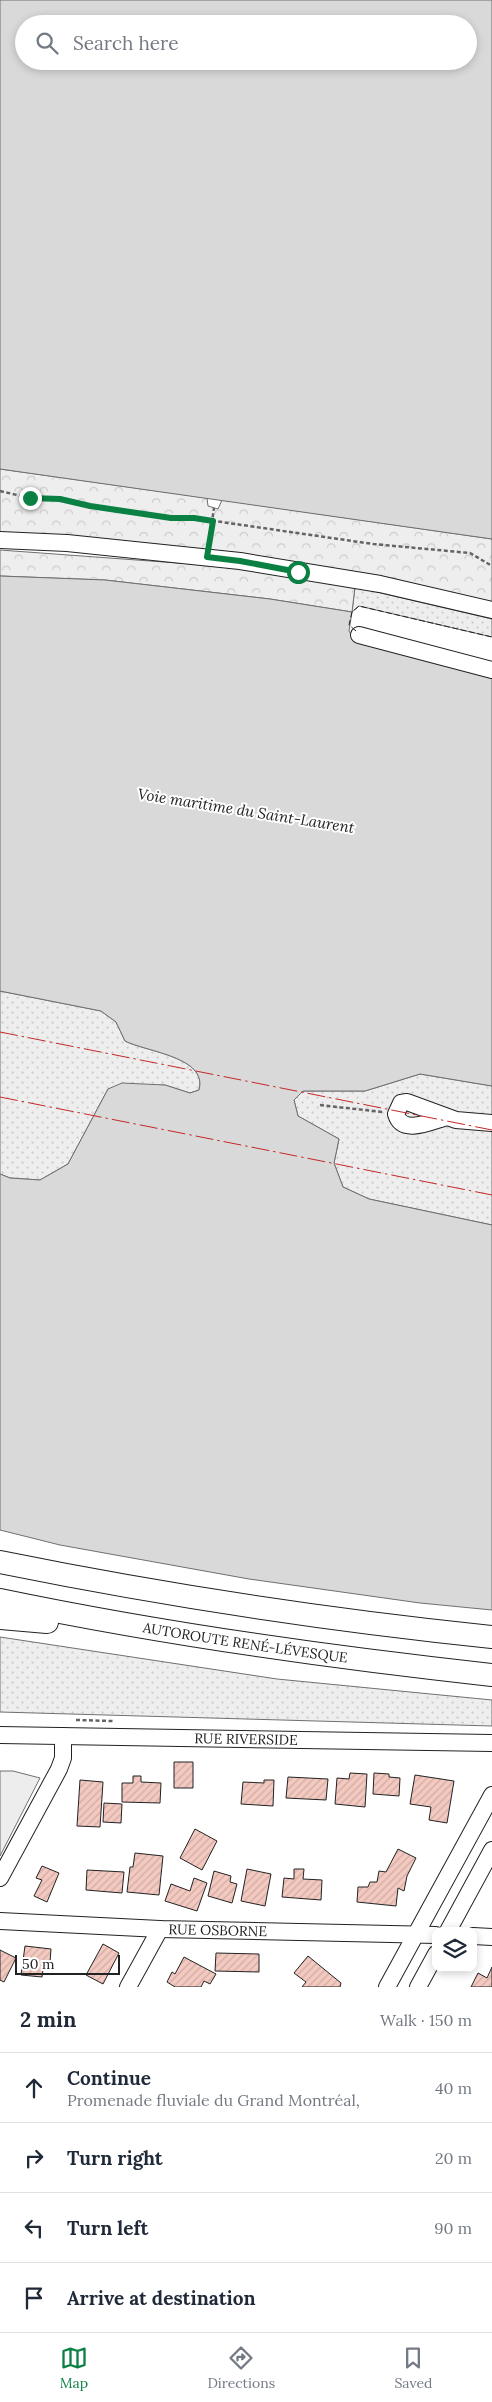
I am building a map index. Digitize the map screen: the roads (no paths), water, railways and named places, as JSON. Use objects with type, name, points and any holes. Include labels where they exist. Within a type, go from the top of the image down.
[{"type":"highway","points":[[0,1562],[124,1586],[264,1609],[492,1637]]},
{"type":"highway","name":"AUTOROUTE RENÉ-LÉVESQUE","points":[[0,1600],[202,1637],[367,1661],[492,1675]]},
{"type":"highway","points":[[0,1618],[202,1637]]},
{"type":"street","points":[[0,540],[67,543],[240,561],[380,584],[492,610]]},
{"type":"street","points":[[359,635],[492,670]]},
{"type":"street","points":[[396,1114],[401,1104],[407,1102],[468,1123],[492,1123]]},
{"type":"street","name":"RUE RIVERSIDE","points":[[0,1735],[492,1743]]},
{"type":"street","points":[[0,1878],[59,1769],[63,1758],[63,1736]]},
{"type":"street","points":[[387,1987],[492,1795]]},
{"type":"street","points":[[450,1927],[492,1850]]},
{"type":"street","name":"RUE OSBORNE","points":[[0,1921],[160,1928],[432,1935]]},
{"type":"street","points":[[128,1987],[160,1928]]},
{"type":"street","points":[[477,1936],[492,1937]]},
{"type":"street","points":[[418,1987],[432,1961]]},
{"type":"water","points":[[0,0],[492,0],[492,539],[0,469]]},
{"type":"water","name":"Voie maritime du Saint-Laurent","points":[[0,576],[105,580],[270,599],[352,612],[349,631],[355,641],[492,678],[492,1086],[420,1074],[365,1091],[303,1091],[294,1100],[298,1116],[339,1139],[334,1163],[343,1187],[369,1199],[492,1225],[492,1610],[420,1603],[249,1579],[60,1545],[0,1530],[0,1174],[10,1178],[40,1180],[68,1164],[108,1089],[122,1083],[165,1085],[190,1093],[199,1090],[199,1079],[194,1070],[174,1057],[125,1041],[116,1022],[101,1011],[0,991]]}]
